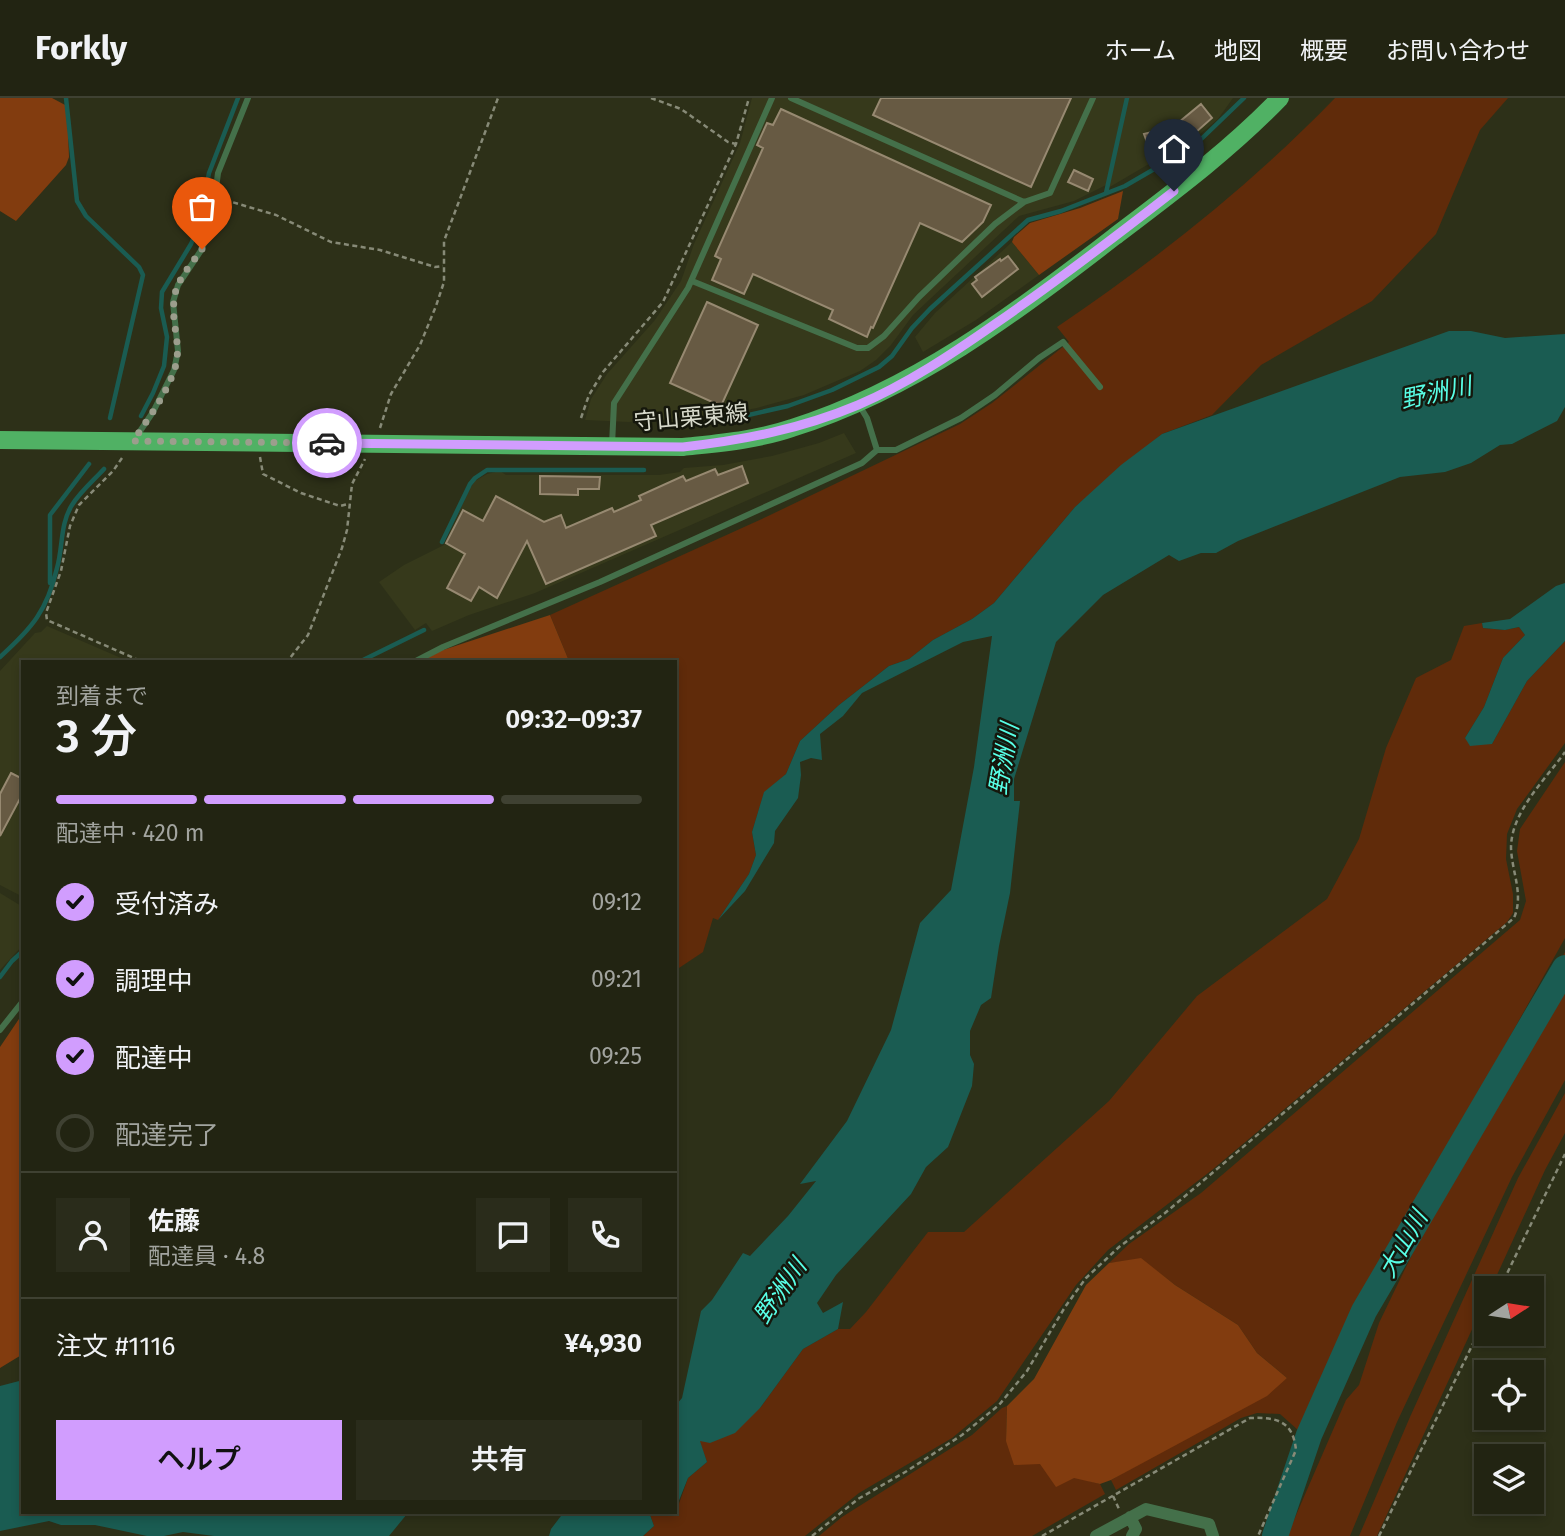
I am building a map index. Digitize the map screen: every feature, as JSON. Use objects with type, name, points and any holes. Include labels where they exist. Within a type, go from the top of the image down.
[{"type":"main road","name":"守山栗東線","points":[[0,440],[683,447],[737,441],[790,429],[859,405],[941,361],[1054,283],[1195,176],[1251,128],[1276,100]]},
{"type":"street","points":[[1096,1536],[1146,1509],[1209,1524],[1213,1536]]},
{"type":"street","points":[[1130,1517],[1136,1528],[1132,1536]]},
{"type":"lane","points":[[133,441],[153,412],[174,370],[178,351],[173,302],[178,285],[202,249],[212,219],[218,173],[248,98]]},
{"type":"lane","points":[[612,447],[614,403],[692,281],[772,98]]},
{"type":"lane","points":[[791,98],[1024,202]]},
{"type":"lane","points":[[692,281],[857,348],[868,348],[884,336],[919,297],[995,224],[1024,202],[1050,194],[1093,98]]},
{"type":"lane","points":[[418,660],[788,498],[862,463],[877,450],[896,450],[961,418],[1063,342],[1100,387]]},
{"type":"lane","points":[[859,405],[867,418],[877,450]]},
{"type":"lane","points":[[0,1030],[21,1004]]},
{"type":"path","points":[[287,660],[308,635],[342,548],[347,530],[352,484],[374,444],[391,394],[420,345],[436,306],[444,282],[444,241],[498,98]]},
{"type":"path","points":[[651,98],[681,109],[736,144]]},
{"type":"path","points":[[581,418],[589,395],[603,372],[663,302],[736,144],[749,98]]},
{"type":"path","points":[[215,197],[275,215],[331,242],[380,250],[435,267],[443,266]]},
{"type":"path","points":[[133,441],[113,471],[79,505],[70,526],[61,570],[46,613],[47,620],[138,660]]},
{"type":"path","points":[[258,443],[264,474],[302,493],[340,506],[348,504]]},
{"type":"path","points":[[812,1536],[858,1499],[962,1435],[999,1405],[1027,1371],[1065,1307],[1086,1278],[1119,1247],[1165,1213],[1514,918],[1520,898],[1511,846],[1515,826],[1523,809],[1565,752]]},
{"type":"path","points":[[1506,1276],[1565,1154]]},
{"type":"path","points":[[1379,1536],[1474,1342]]},
{"type":"path","points":[[1042,1536],[1250,1418],[1270,1417],[1287,1425],[1295,1437],[1296,1450],[1258,1536]]},
{"type":"shaded area","points":[[0,98],[52,98],[67,106],[69,157],[66,165],[16,221],[0,211]]},
{"type":"shaded area","points":[[752,98],[1233,98],[1218,119],[1200,134],[1108,188],[1106,185],[1074,201],[1019,216],[913,315],[876,360],[860,371],[804,395],[714,416],[629,422],[585,420],[591,399],[607,374],[655,320],[681,281],[694,244],[740,143]]},
{"type":"shaded area","points":[[1335,98],[1508,98],[1480,130],[1436,234],[1372,301],[1261,365],[1212,415],[1162,434],[1075,507],[994,603],[972,619],[933,640],[909,659],[889,666],[839,705],[800,741],[786,774],[764,793],[752,832],[756,855],[749,874],[718,920],[713,918],[703,952],[677,969],[677,660],[569,660],[550,615],[766,517],[960,424],[992,403],[1069,342],[1057,327],[1202,220]]},
{"type":"shaded area","points":[[1123,191],[1118,219],[1039,275],[1012,242],[1030,223]]},
{"type":"shaded area","points":[[1012,242],[1039,275],[976,320],[923,352],[915,337],[935,313]]},
{"type":"shaded area","points":[[844,433],[856,453],[535,593],[469,615],[432,631],[426,623],[415,630],[379,582],[404,565],[444,545],[470,488],[475,481],[487,474],[500,471],[506,475],[659,475],[680,472],[684,468],[723,465],[772,456]]},
{"type":"shaded area","points":[[550,615],[569,660],[424,660],[440,651]]},
{"type":"shaded area","points":[[1482,623],[1483,628],[1505,630],[1519,627],[1525,635],[1503,658],[1484,707],[1465,738],[1492,744],[1527,681],[1565,641],[1565,743],[1517,809],[1507,834],[1506,859],[1513,894],[1513,913],[1507,922],[1212,1170],[1108,1250],[1076,1285],[997,1401],[952,1438],[859,1493],[805,1536],[643,1536],[654,1526],[650,1514],[677,1514],[688,1478],[707,1462],[699,1440],[760,1408],[803,1349],[838,1329],[850,1329],[928,1232],[964,1232],[1109,1101],[1197,996],[1327,899],[1359,839],[1386,748],[1416,678],[1451,660],[1464,626]]},
{"type":"shaded area","points":[[47,626],[126,660],[21,660],[21,896],[0,885],[0,671],[35,633],[41,632]]},
{"type":"shaded area","points":[[1565,762],[1565,938],[1451,1142],[1274,1536],[1262,1536],[1301,1448],[1298,1430],[1280,1414],[1257,1413],[1241,1418],[1116,1490],[1111,1480],[1287,1378],[1257,1353],[1238,1325],[1175,1285],[1141,1259],[1109,1263],[1129,1244],[1201,1193],[1520,920],[1526,901],[1517,851],[1520,829]]},
{"type":"shaded area","points":[[0,893],[21,906],[21,947],[0,970]]},
{"type":"shaded area","points":[[1565,952],[1565,1080],[1512,1177],[1397,1422],[1350,1536],[1287,1536],[1346,1400],[1359,1385],[1379,1323],[1495,1082]]},
{"type":"shaded area","points":[[21,1016],[21,1355],[0,1368],[0,1047]]},
{"type":"shaded area","points":[[1565,1093],[1565,1133],[1496,1276],[1474,1276],[1474,1325],[1377,1536],[1359,1536],[1410,1417],[1518,1178]]},
{"type":"shaded area","points":[[1141,1258],[1175,1285],[1238,1325],[1257,1353],[1287,1378],[1267,1396],[1111,1480],[1100,1484],[1074,1478],[1056,1487],[1040,1464],[1014,1465],[1006,1441],[1007,1406],[1034,1379],[1086,1285],[1109,1263]]},
{"type":"shaded area","points":[[1007,1406],[1006,1441],[1051,1467],[1100,1484],[1105,1494],[1032,1536],[819,1536],[842,1517],[972,1435]]},
{"type":"water","name":"野洲川","points":[[1449,331],[1471,331],[1505,338],[1565,334],[1565,407],[1557,421],[1512,444],[1500,445],[1471,463],[1445,472],[1400,477],[1238,541],[1216,553],[1201,553],[1179,561],[1169,555],[1103,595],[1056,642],[1014,779],[1014,801],[1020,801],[1010,893],[991,998],[981,1005],[970,1031],[970,1055],[974,1064],[972,1086],[948,1147],[926,1167],[911,1194],[836,1275],[817,1303],[823,1313],[843,1302],[838,1329],[803,1349],[760,1408],[735,1433],[710,1443],[700,1441],[707,1462],[688,1478],[677,1506],[677,1404],[682,1398],[701,1311],[712,1300],[743,1253],[750,1256],[788,1216],[816,1181],[800,1184],[847,1121],[891,1030],[920,923],[951,890],[974,767],[992,636],[963,642],[862,693],[843,716],[820,734],[822,760],[811,758],[800,762],[798,798],[775,831],[774,843],[745,891],[718,920],[749,874],[756,855],[752,832],[764,792],[786,774],[800,741],[839,705],[889,666],[909,659],[933,640],[972,619],[994,603],[1075,507],[1121,465],[1162,434]]},
{"type":"water","points":[[1565,583],[1565,641],[1527,681],[1492,744],[1470,746],[1465,738],[1484,707],[1503,658],[1525,635],[1519,627],[1505,630],[1483,628],[1482,623],[1510,619],[1556,586]]},
{"type":"water","points":[[21,1381],[21,1514],[407,1514],[389,1536],[214,1536],[183,1532],[147,1536],[95,1525],[61,1525],[49,1521],[0,1531],[0,1386]]},
{"type":"water","points":[[562,1514],[650,1514],[654,1526],[643,1536],[549,1536]]},
{"type":"building","points":[[881,98],[1071,98],[1031,187],[873,115]]},
{"type":"building","points":[[1201,104],[1212,118],[1186,141],[1152,156],[1144,134],[1173,127]]},
{"type":"building","points":[[781,109],[991,205],[983,222],[962,242],[920,223],[867,337],[829,319],[833,310],[753,274],[744,294],[712,280],[721,259],[715,256],[763,148],[757,145],[767,123],[773,125]]},
{"type":"building","points":[[1074,170],[1093,179],[1088,191],[1068,182]]},
{"type":"building","points":[[1008,256],[1018,269],[982,297],[972,284],[977,280],[975,277]]},
{"type":"building","points":[[707,302],[758,325],[721,406],[670,383]]},
{"type":"building","points":[[742,466],[748,483],[651,525],[656,536],[546,584],[527,541],[497,598],[479,587],[471,601],[447,588],[465,554],[446,543],[463,510],[483,521],[496,496],[544,522],[561,515],[566,528],[612,508],[614,512],[641,500],[639,496],[683,476],[686,481],[715,469],[718,475]]},
{"type":"building","points":[[540,476],[600,477],[599,489],[578,489],[578,495],[540,494]]},
{"type":"building","points":[[11,773],[21,778],[21,797],[0,836],[0,794]]},
{"type":"waterway","points":[[66,98],[77,201],[86,216],[139,267],[143,275],[110,418]]},
{"type":"waterway","points":[[141,416],[164,366],[167,337],[161,308],[162,292],[191,244],[199,225],[209,173],[238,98]]},
{"type":"waterway","points":[[1106,193],[1127,98]]},
{"type":"waterway","points":[[722,421],[788,406],[832,390],[879,367],[892,356],[930,309],[1028,220],[1061,211],[1125,186],[1194,146],[1244,98]]},
{"type":"waterway","points":[[50,583],[50,515],[89,464]]},
{"type":"waterway","points":[[0,657],[37,618],[53,583],[68,512],[79,495],[104,469]]},
{"type":"waterway","points":[[442,542],[470,484],[487,470],[644,470]]},
{"type":"waterway","points":[[363,660],[424,630]]},
{"type":"waterway","points":[[0,977],[21,953]]},
{"type":"waterway","name":"大山川","points":[[1275,1536],[1309,1435],[1364,1311],[1565,968]]},
{"type":"way so far","points":[[202,249],[178,285],[173,302],[178,351],[174,370],[153,412],[133,441],[327,443]]},
{"type":"route","points":[[327,443],[683,447],[737,441],[790,429],[859,405],[941,361],[1054,283],[1174,191]]}]
